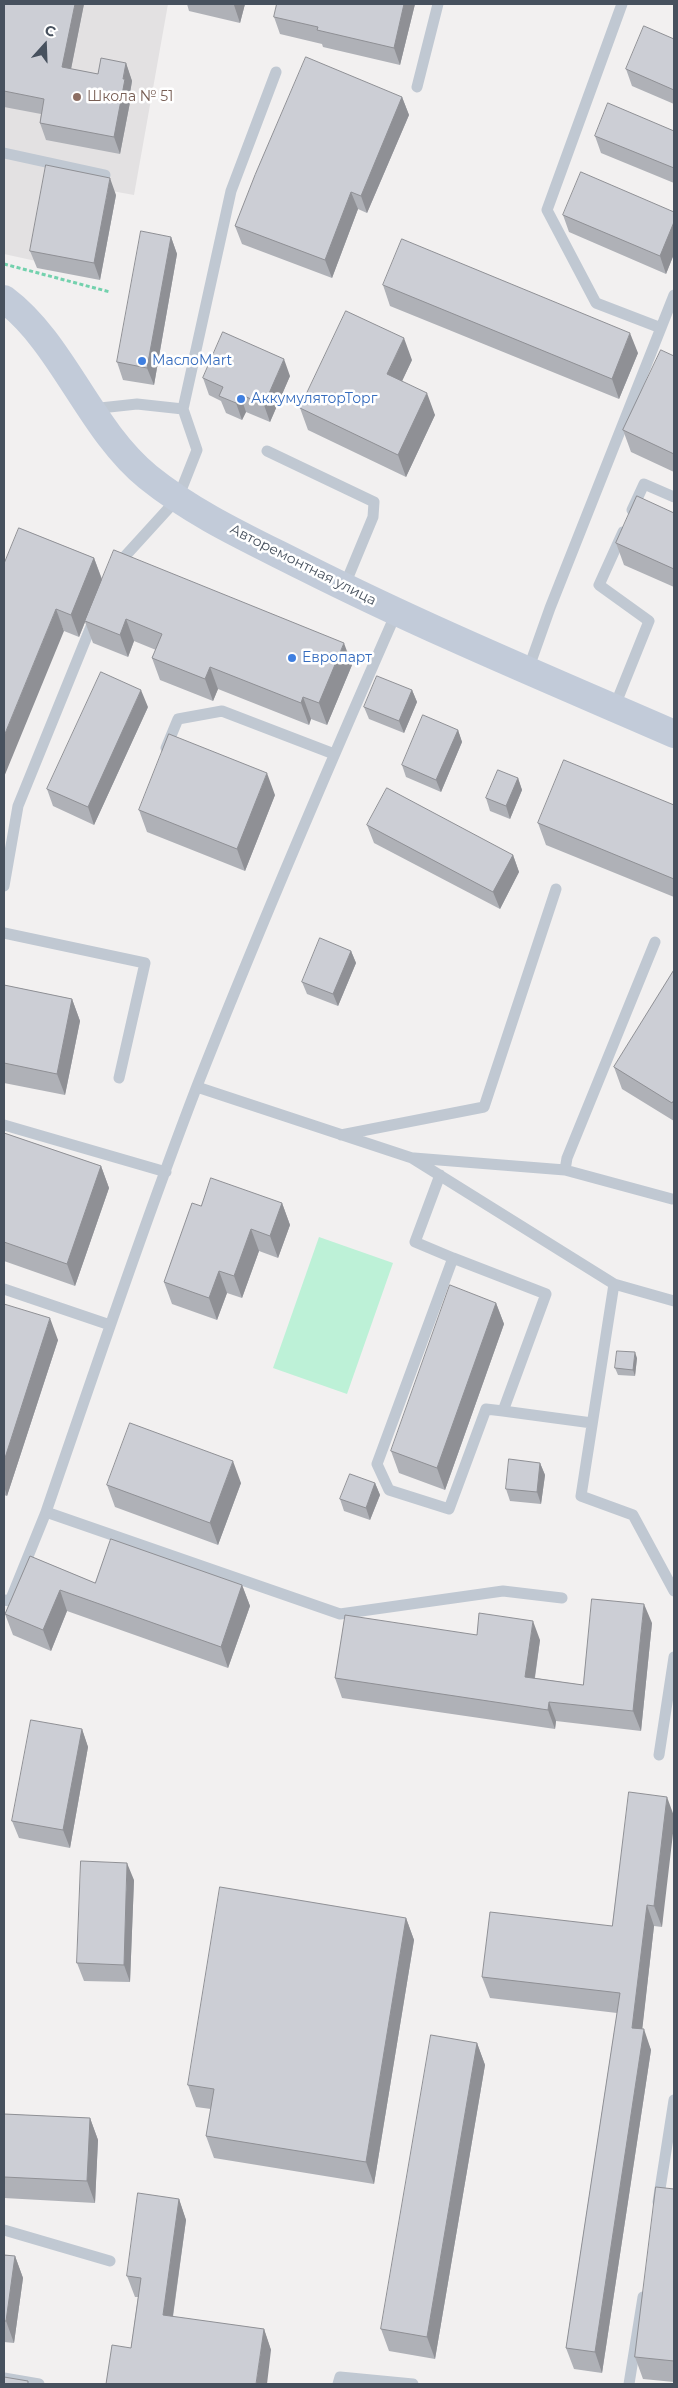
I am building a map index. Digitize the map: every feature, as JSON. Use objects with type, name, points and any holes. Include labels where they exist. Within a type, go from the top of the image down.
[{"type":"street","name":"Авторемонтная улица","points":[[4,299],[18,310],[36,329],[90,409],[147,476],[178,498],[251,540],[344,587],[674,734]]},
{"type":"lane","points":[[417,87],[438,4]]},
{"type":"lane","points":[[622,4],[547,210],[596,303],[661,328]]},
{"type":"lane","points":[[112,575],[116,566],[178,498],[197,450],[183,409],[231,192],[276,72]]},
{"type":"lane","points":[[4,153],[105,175]]},
{"type":"lane","points":[[528,670],[550,608],[674,295]]},
{"type":"lane","points":[[90,409],[137,404],[183,409]]},
{"type":"lane","points":[[267,451],[374,502],[374,517],[344,587]]},
{"type":"lane","points":[[614,708],[649,621],[599,585],[644,484],[674,497]]},
{"type":"lane","points":[[4,886],[18,806],[97,612]]},
{"type":"lane","points":[[4,1600],[10,1602],[46,1512],[110,1326],[197,1087],[334,754],[397,612]]},
{"type":"lane","points":[[160,761],[178,719],[222,711],[334,754]]},
{"type":"lane","points":[[340,1135],[484,1107],[556,889]]},
{"type":"lane","points":[[4,933],[145,963],[119,1078]]},
{"type":"lane","points":[[565,1170],[566,1158],[655,942]]},
{"type":"lane","points":[[197,1087],[412,1158],[565,1170],[672,1198]]},
{"type":"lane","points":[[4,1125],[166,1172]]},
{"type":"lane","points":[[412,1158],[614,1284],[674,1301]]},
{"type":"lane","points":[[440,1175],[415,1242],[546,1294],[503,1411]]},
{"type":"lane","points":[[453,1258],[377,1464],[389,1490],[449,1509],[486,1409],[592,1423]]},
{"type":"lane","points":[[614,1284],[581,1496],[633,1514],[674,1592]]},
{"type":"lane","points":[[4,1288],[110,1326]]},
{"type":"lane","points":[[46,1512],[340,1614],[503,1590],[562,1598]]},
{"type":"lane","points":[[659,1755],[674,1657]]},
{"type":"lane","points":[[655,2217],[674,2100]]},
{"type":"lane","points":[[4,2230],[110,2261]]},
{"type":"lane","points":[[629,2384],[644,2286]]},
{"type":"lane","points":[[338,2384],[340,2377],[413,2384]]},
{"type":"lane","points":[[4,2378],[39,2384]]},
{"type":"path","points":[[4,264],[110,292]]},
{"type":"shaded area","name":"Школа № 51","points":[[4,4],[168,4],[134,195],[51,180],[36,261],[4,254]]},
{"type":"green space","points":[[319,1237],[393,1263],[347,1394],[273,1368]]},
{"type":"building","points":[[4,4],[75,4],[62,67],[98,74],[101,58],[126,63],[123,79],[125,79],[114,137],[40,123],[44,99],[4,91]]},
{"type":"building","points":[[277,4],[404,4],[394,48],[317,30],[318,27],[274,17]]},
{"type":"building","points":[[644,26],[674,39],[674,90],[626,69]]},
{"type":"building","points":[[306,57],[402,97],[361,196],[351,192],[325,260],[235,226]]},
{"type":"building","points":[[608,103],[674,131],[674,168],[595,136]]},
{"type":"building","points":[[46,165],[110,178],[94,263],[30,251]]},
{"type":"building","points":[[581,172],[674,212],[674,222],[660,256],[563,215]]},
{"type":"building","points":[[141,231],[171,237],[147,368],[117,362]]},
{"type":"building","points":[[402,239],[630,333],[612,379],[383,285]]},
{"type":"building","points":[[346,311],[404,338],[387,374],[427,393],[398,455],[300,408]]},
{"type":"building","points":[[223,332],[284,359],[264,405],[240,394],[236,403],[219,396],[223,387],[203,378]]},
{"type":"building","points":[[661,350],[674,356],[674,454],[623,430]]},
{"type":"building","points":[[637,496],[674,513],[674,569],[616,543]]},
{"type":"building","points":[[19,528],[94,558],[71,615],[56,609],[4,736],[4,564]]},
{"type":"building","points":[[114,550],[344,643],[319,703],[303,697],[301,703],[210,667],[205,679],[152,658],[162,634],[126,619],[120,635],[85,621]]},
{"type":"building","points":[[101,672],[141,690],[88,807],[47,789]]},
{"type":"building","points":[[377,676],[412,690],[399,721],[364,707]]},
{"type":"building","points":[[423,715],[458,730],[436,780],[402,765]]},
{"type":"building","points":[[169,734],[267,773],[237,849],[139,810]]},
{"type":"building","points":[[564,760],[674,805],[674,879],[538,823]]},
{"type":"building","points":[[498,770],[518,778],[506,806],[486,798]]},
{"type":"building","points":[[387,788],[513,855],[493,892],[367,825]]},
{"type":"building","points":[[320,938],[351,951],[333,994],[302,982]]},
{"type":"building","points":[[674,970],[674,1100],[672,1103],[614,1067]]},
{"type":"building","points":[[4,985],[72,999],[57,1074],[4,1063]]},
{"type":"building","points":[[4,1133],[101,1166],[67,1264],[4,1242]]},
{"type":"building","points":[[211,1178],[282,1203],[270,1236],[251,1229],[234,1276],[219,1271],[209,1298],[164,1282],[192,1203],[201,1206]]},
{"type":"building","points":[[450,1285],[496,1303],[437,1468],[391,1451]]},
{"type":"building","points":[[4,1304],[50,1318],[4,1461]]},
{"type":"building","points":[[617,1351],[635,1352],[633,1370],[615,1368]]},
{"type":"building","points":[[130,1423],[233,1461],[210,1523],[107,1485]]},
{"type":"building","points":[[509,1459],[540,1463],[537,1492],[506,1489]]},
{"type":"building","points":[[350,1474],[375,1483],[366,1508],[340,1499]]},
{"type":"building","points":[[111,1539],[242,1585],[221,1647],[60,1590],[43,1630],[5,1614],[30,1556],[95,1583]]},
{"type":"building","points":[[592,1599],[644,1604],[633,1711],[549,1702],[548,1710],[335,1678],[345,1615],[477,1635],[479,1613],[533,1621],[525,1677],[583,1685]]},
{"type":"building","points":[[31,1720],[82,1729],[63,1830],[12,1821]]},
{"type":"building","points":[[629,1792],[667,1797],[654,1906],[647,1905],[632,2028],[644,2029],[595,2352],[566,2348],[620,1993],[482,1977],[490,1912],[612,1926]]},
{"type":"building","points":[[81,1861],[127,1863],[124,1965],[77,1963]]},
{"type":"building","points":[[220,1887],[406,1918],[366,2162],[206,2136],[214,2089],[188,2085]]},
{"type":"building","points":[[431,2035],[477,2043],[427,2337],[381,2329]]},
{"type":"building","points":[[4,2114],[90,2118],[87,2181],[4,2177]]},
{"type":"building","points":[[656,2187],[674,2189],[674,2361],[635,2357]]},
{"type":"building","points":[[138,2193],[179,2199],[163,2315],[264,2329],[256,2384],[106,2384],[112,2345],[131,2348],[141,2278],[127,2276]]},
{"type":"building","points":[[4,2255],[15,2256],[6,2321],[4,2321]]},
{"type":"building","points":[[4,2377],[28,2381],[28,2384],[4,2384]]},
{"type":"place","name":"Школа № 51","points":[[77,97]]},
{"type":"place","name":"МаслоMart","points":[[142,361]]},
{"type":"place","name":"АккумуляторТорг","points":[[241,399]]},
{"type":"place","name":"Европарт","points":[[292,658]]}]
